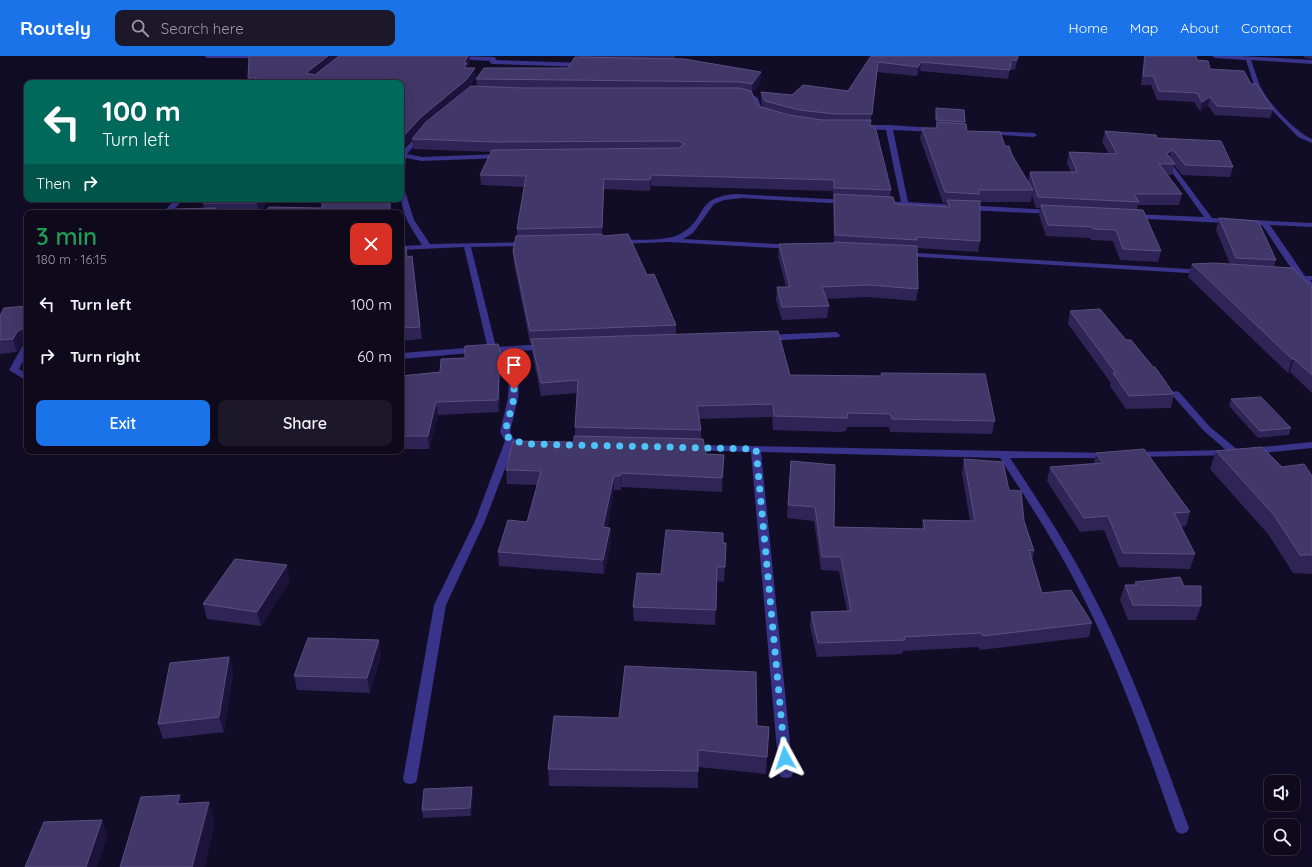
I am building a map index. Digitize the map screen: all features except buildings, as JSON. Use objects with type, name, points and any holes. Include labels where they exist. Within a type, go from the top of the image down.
[{"type":"street","points":[[207,56],[256,56]]},
{"type":"street","points":[[1215,56],[1312,62]]},
{"type":"street","points":[[447,58],[494,59],[591,65]]},
{"type":"street","points":[[1248,58],[1258,88],[1272,107],[1300,136],[1312,141]]},
{"type":"street","points":[[488,68],[494,59]]},
{"type":"street","points":[[736,94],[752,96],[759,102],[760,113],[770,119]]},
{"type":"street","points":[[854,127],[943,130]]},
{"type":"street","points":[[889,127],[905,204]]},
{"type":"street","points":[[404,154],[424,130]]},
{"type":"street","points":[[981,132],[1034,135]]},
{"type":"street","points":[[404,155],[422,158],[508,156]]},
{"type":"street","points":[[1169,164],[1210,220]]},
{"type":"street","points":[[668,240],[689,234],[699,221],[708,205],[719,199],[738,197],[857,202]]},
{"type":"street","points":[[404,201],[410,220],[427,246]]},
{"type":"street","points":[[169,210],[177,202]]},
{"type":"street","points":[[873,203],[1061,212]]},
{"type":"street","points":[[1124,215],[1312,225]]},
{"type":"street","points":[[1264,222],[1312,287]]},
{"type":"street","points":[[613,242],[668,240],[803,248]]},
{"type":"street","points":[[404,248],[535,244]]},
{"type":"street","points":[[467,245],[492,350]]},
{"type":"street","points":[[898,254],[1216,272]]},
{"type":"street","points":[[757,339],[836,335]]},
{"type":"street","points":[[404,356],[551,347]]},
{"type":"street","points":[[504,349],[514,381],[514,398],[505,432],[510,440],[536,444]]},
{"type":"street","points":[[24,351],[14,370],[24,376]]},
{"type":"street","points":[[1176,394],[1207,429],[1235,453]]},
{"type":"street","points":[[410,779],[440,605],[480,521],[510,440]]},
{"type":"street","points":[[685,448],[1120,455],[1235,453],[1312,445]]},
{"type":"street","points":[[756,449],[786,773]]},
{"type":"street","points":[[1003,454],[1048,523],[1094,608],[1138,706],[1182,828]]},
{"type":"route","points":[[514,389],[514,398],[505,432],[510,440],[528,444],[756,449],[785,758]]}]
